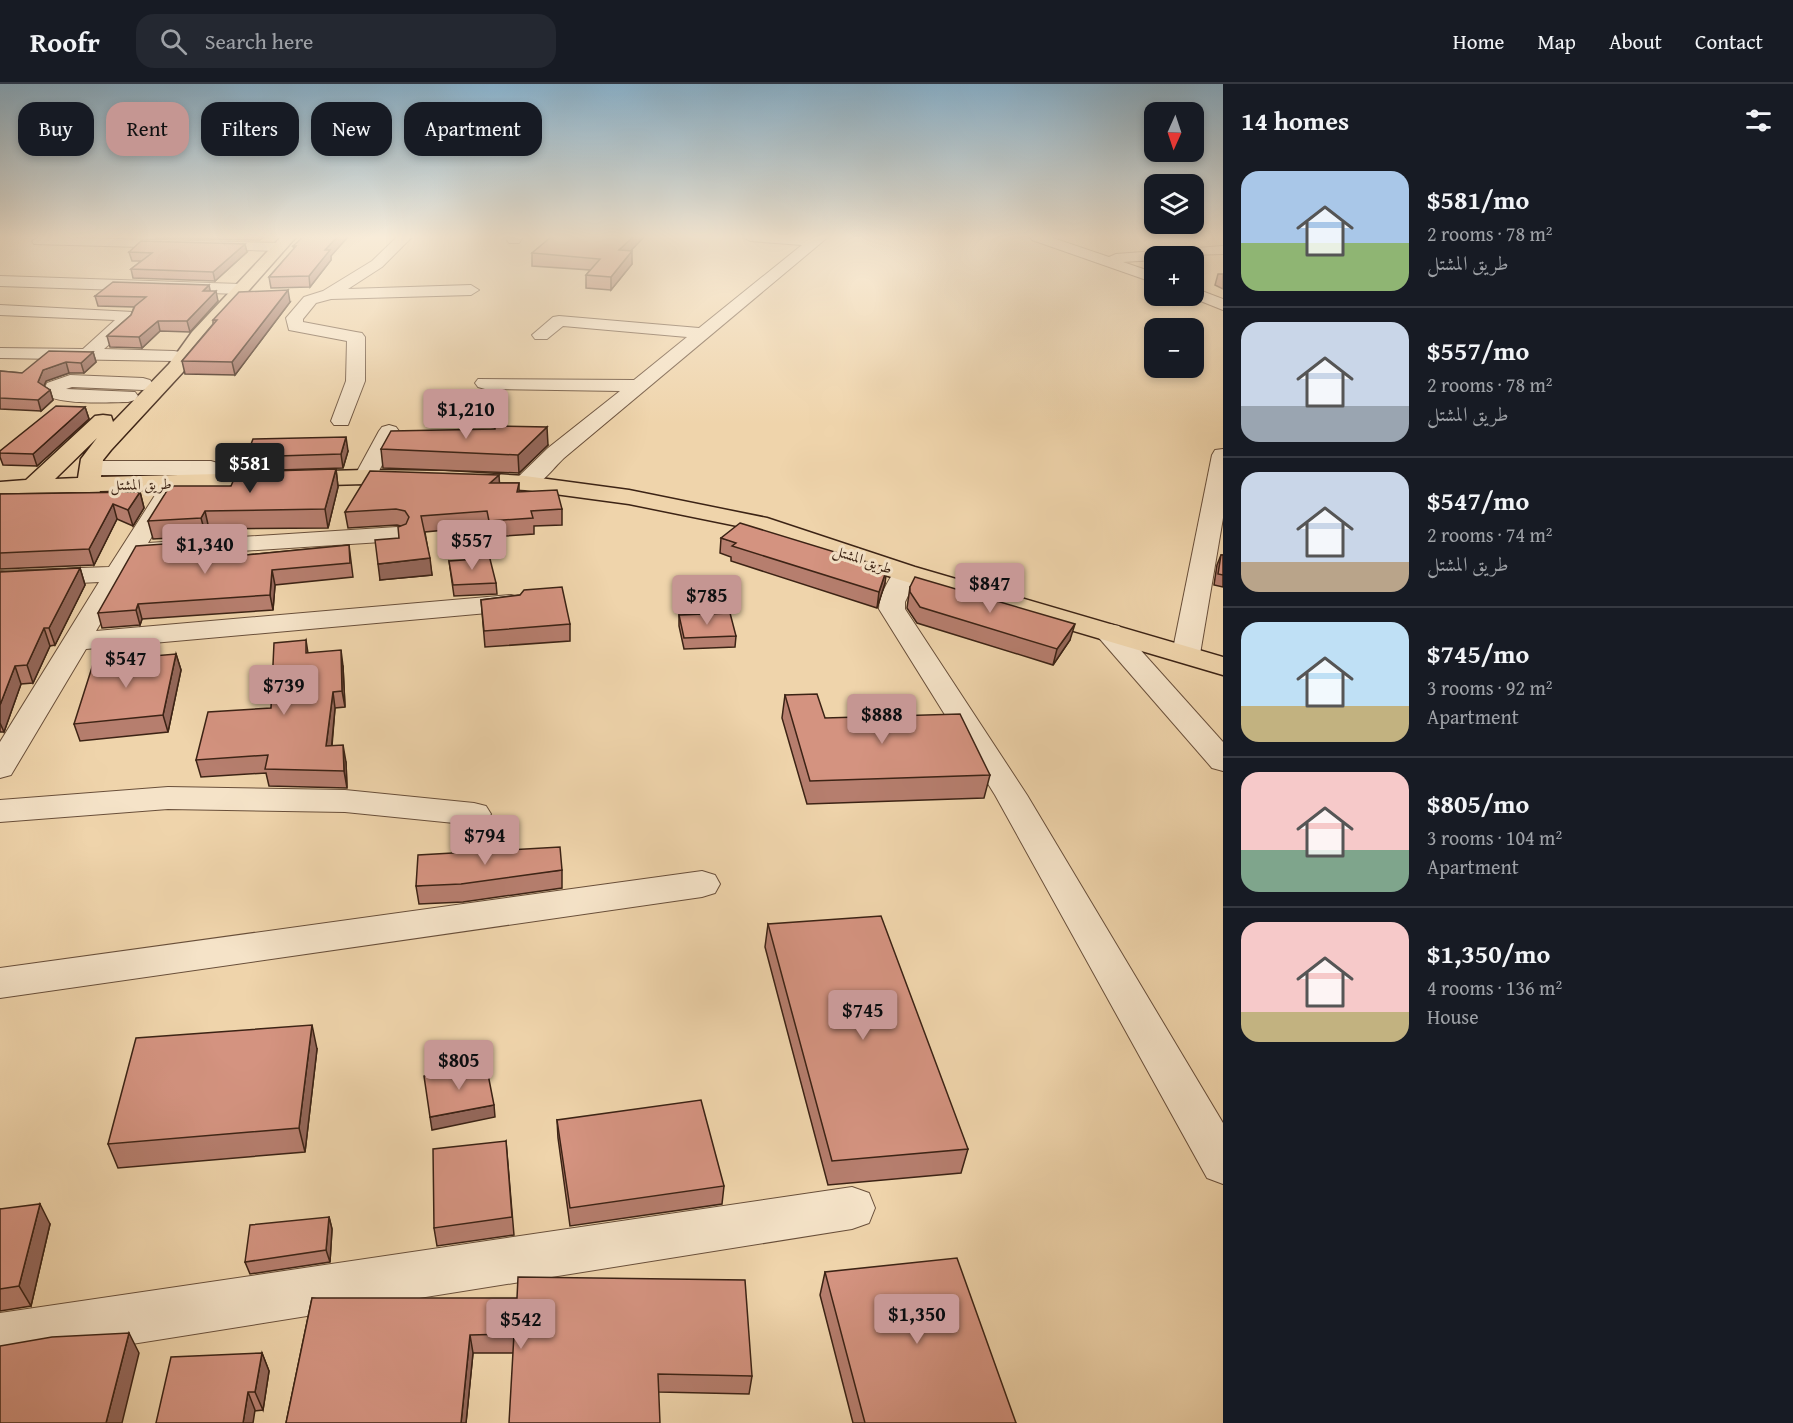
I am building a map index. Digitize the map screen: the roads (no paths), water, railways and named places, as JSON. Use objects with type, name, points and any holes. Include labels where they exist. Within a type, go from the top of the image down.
[{"type":"main road","points":[[13,494],[63,460],[236,299]]},
{"type":"main road","points":[[89,484],[92,459],[176,368],[198,336]]},
{"type":"main road","name":"طريق المشتل","points":[[13,494],[89,484],[365,477],[445,478],[525,483],[670,504],[758,523],[906,573],[1223,666]]},
{"type":"main road","name":"طريق المشتل","points":[[89,484],[167,494],[430,488],[497,482]]},
{"type":"street","points":[[312,299],[294,318],[295,326],[356,337],[354,349],[358,358],[356,378],[341,421]]},
{"type":"street","points":[[525,483],[555,453],[742,299]]},
{"type":"street","points":[[0,310],[127,316],[126,320],[87,355]]},
{"type":"street","points":[[541,335],[559,321],[700,333]]},
{"type":"street","points":[[0,353],[174,356]]},
{"type":"street","points":[[485,382],[637,386]]},
{"type":"street","points":[[365,477],[389,431]]},
{"type":"street","points":[[1186,654],[1223,456]]},
{"type":"street","points":[[0,768],[10,737],[78,641],[116,574],[167,494]]},
{"type":"street","points":[[130,551],[397,534]]},
{"type":"street","points":[[906,573],[892,602],[892,609],[1011,795],[1223,1164]]},
{"type":"street","points":[[0,579],[116,574]]},
{"type":"street","points":[[78,641],[510,603]]},
{"type":"street","points":[[1109,632],[1223,761]]},
{"type":"street","points":[[0,811],[168,798],[345,801],[474,814]]},
{"type":"street","points":[[0,984],[702,884]]},
{"type":"street","points":[[0,1339],[852,1208]]}]
